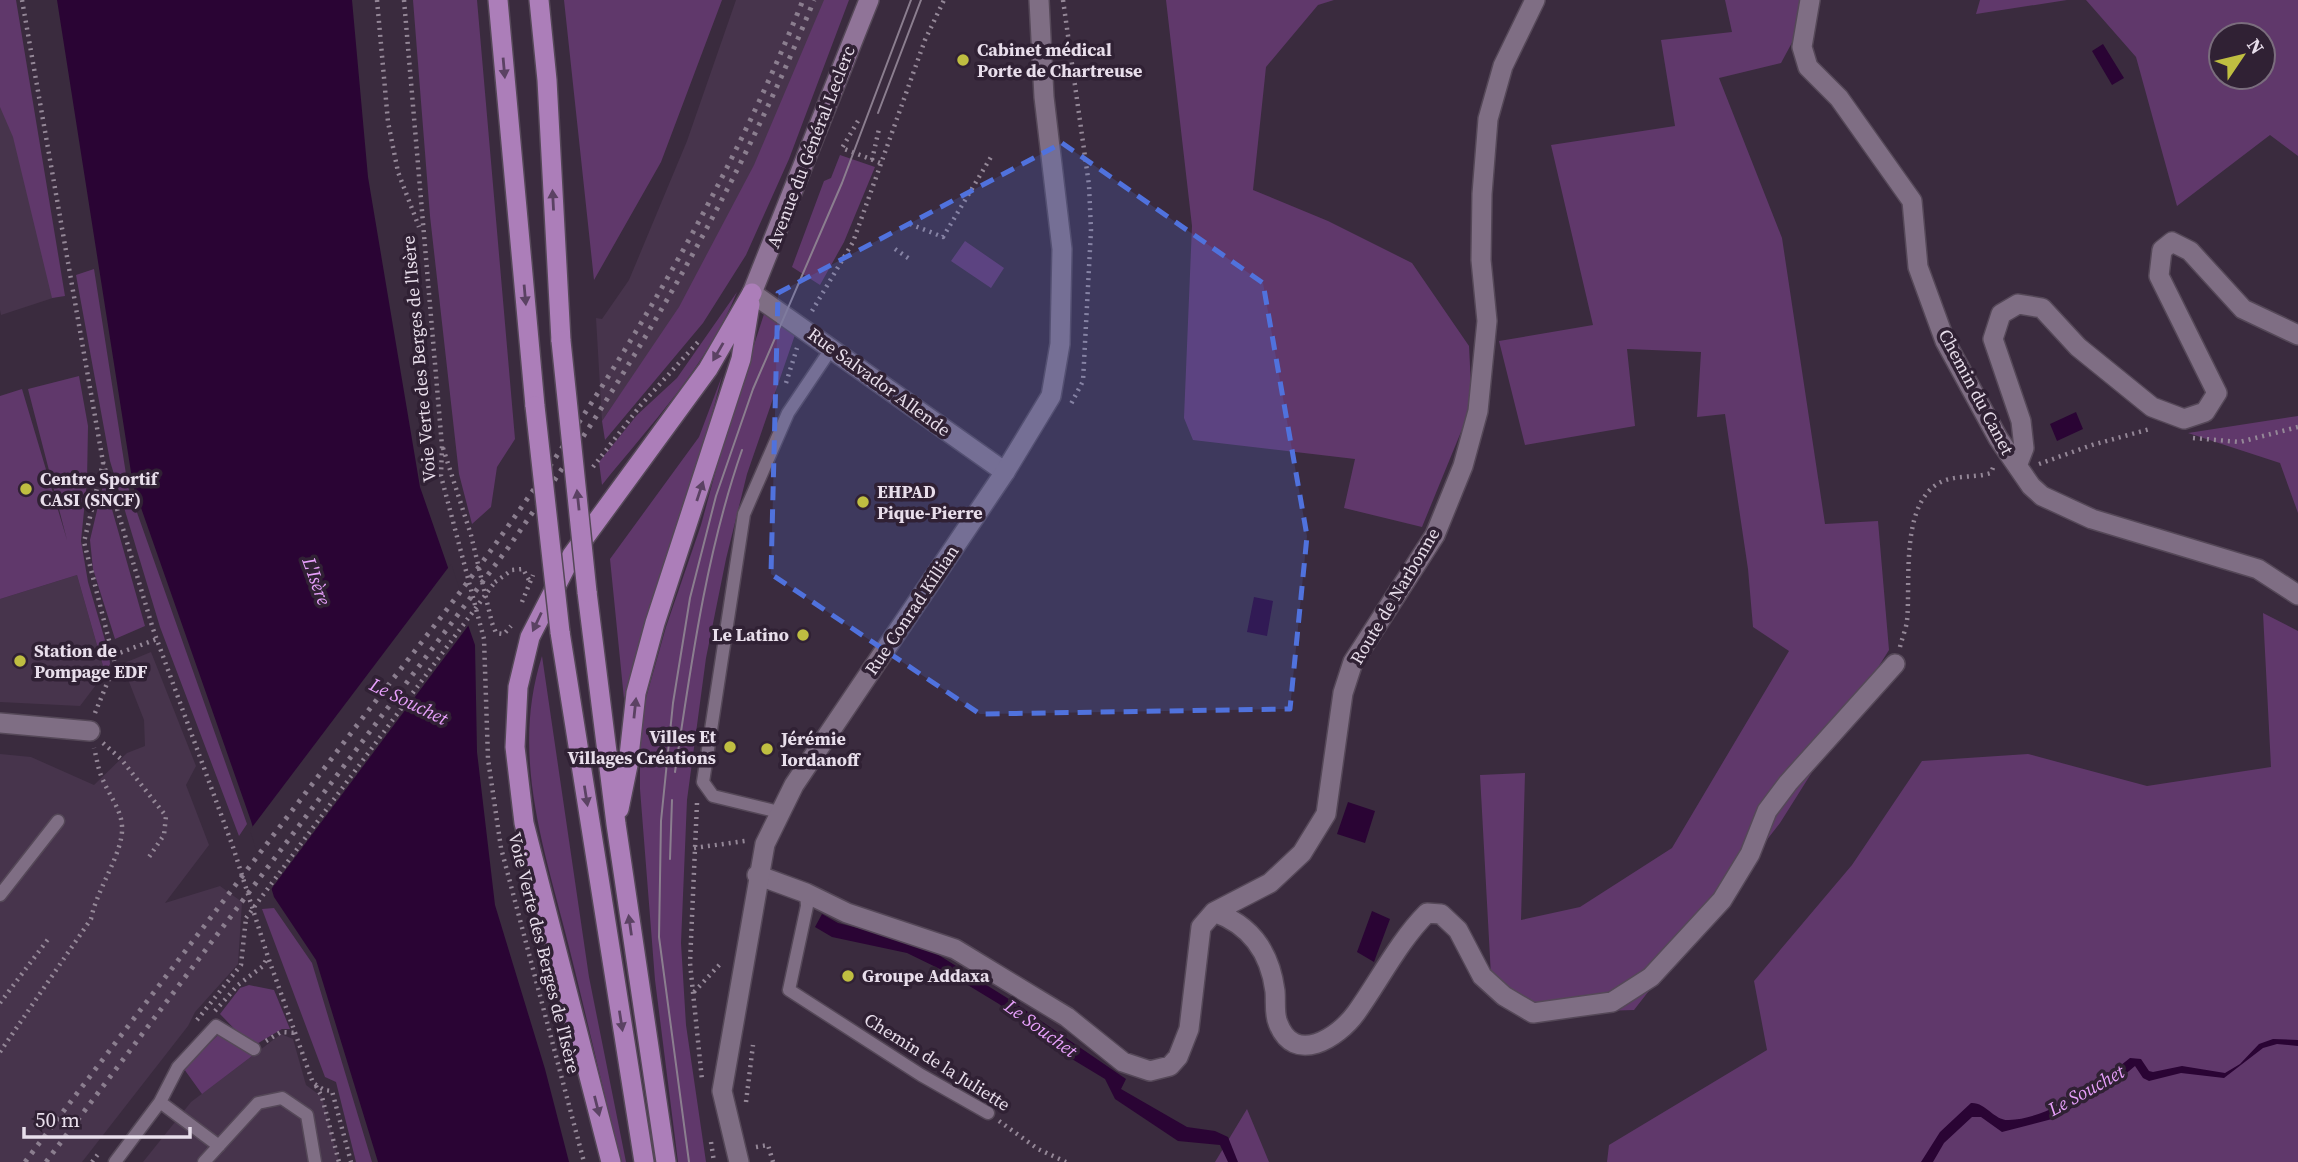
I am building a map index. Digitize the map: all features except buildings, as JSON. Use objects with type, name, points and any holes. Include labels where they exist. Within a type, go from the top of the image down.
[{"type":"highway","points":[[498,0],[535,406],[560,632],[644,1162]]},
{"type":"highway","points":[[538,0],[547,80],[561,341],[587,592],[616,824],[666,1162]]},
{"type":"highway","points":[[616,824],[628,765],[636,693],[655,623],[741,359],[752,293]]},
{"type":"highway","points":[[611,1162],[524,822],[515,747],[518,687],[530,637],[572,555],[701,379],[752,293]]},
{"type":"main road","name":"Avenue du Général Leclerc","points":[[752,293],[869,0]]},
{"type":"street","name":"Rue Conrad Killian","points":[[739,1162],[722,1091],[757,875],[765,844],[779,812],[1005,472],[1051,396],[1060,344],[1062,249],[1044,97],[1039,0]]},
{"type":"street","name":"Route de Narbonne","points":[[1214,912],[1270,883],[1302,853],[1326,814],[1343,693],[1353,662],[1435,535],[1463,466],[1478,411],[1487,321],[1481,260],[1482,194],[1488,119],[1503,66],[1535,0]]},
{"type":"street","name":"Chemin du Canet","points":[[1810,0],[1802,47],[1808,67],[1839,98],[1912,201],[1918,267],[1945,341],[2017,466],[2042,496],[2098,521],[2258,569],[2298,596]]},
{"type":"street","points":[[2017,466],[2024,448],[2021,421],[1993,339],[2001,314],[2018,304],[2042,308],[2078,347],[2152,407],[2184,419],[2205,412],[2217,393],[2158,276],[2162,250],[2172,242],[2190,251],[2243,309],[2298,335]]},
{"type":"street","name":"Rue Salvador Allende","points":[[752,293],[1005,472]]},
{"type":"street","points":[[757,875],[806,893],[847,914],[955,950],[1067,1017],[1123,1062],[1150,1071],[1170,1066],[1183,1047],[1189,1029],[1201,928],[1214,912],[1237,920],[1256,939],[1268,964],[1278,1023],[1288,1041],[1298,1047],[1311,1046],[1346,1027],[1427,913],[1441,914],[1458,930],[1482,976],[1504,996],[1533,1013],[1612,1002],[1651,977],[1722,900],[1750,853],[1767,811],[1788,783],[1895,664]]},
{"type":"street","points":[[0,723],[90,731]]},
{"type":"lane","points":[[779,812],[713,796],[703,782],[744,514],[788,413],[831,349]]},
{"type":"lane","points":[[0,895],[58,821]]},
{"type":"lane","name":"Chemin de la Juliette","points":[[806,893],[807,906],[789,990],[921,1075],[988,1113]]},
{"type":"lane","points":[[115,1162],[160,1102],[178,1067],[216,1026],[254,1049]]},
{"type":"lane","points":[[204,1162],[258,1103],[282,1098],[307,1115],[315,1162]]},
{"type":"lane","points":[[160,1102],[219,1146]]},
{"type":"path","points":[[22,0],[103,462],[157,639],[233,847],[268,957],[313,1083],[322,1097],[339,1162]]},
{"type":"path","points":[[377,0],[388,122],[398,172],[422,234]]},
{"type":"path","name":"Voie Verte des Berges de l'Isère","points":[[404,0],[442,446],[441,476],[484,639],[488,759],[501,848],[583,1162]]},
{"type":"path","points":[[820,293],[853,242],[925,40],[944,0]]},
{"type":"path","points":[[1063,0],[1089,185],[1091,230],[1083,381],[1071,405]]},
{"type":"path","points":[[858,121],[842,148],[883,164]]},
{"type":"path","points":[[872,160],[879,129]]},
{"type":"path","points":[[910,225],[943,237],[991,157]]},
{"type":"path","points":[[895,249],[911,260]]},
{"type":"path","points":[[591,470],[640,406],[703,334]]},
{"type":"path","points":[[2182,436],[2240,442],[2298,426]]},
{"type":"path","points":[[2017,466],[2046,464],[2147,428],[2158,431]]},
{"type":"path","points":[[442,446],[461,502],[486,605],[496,633],[504,634],[516,617]]},
{"type":"path","points":[[1895,664],[1907,623],[1911,536],[1917,509],[1928,491],[1943,482],[1991,473],[1994,464],[1991,452]]},
{"type":"path","points":[[0,1052],[91,919],[95,898],[118,852],[122,836],[120,816],[102,779],[90,731],[113,675],[114,654],[84,542],[103,462]]},
{"type":"path","points":[[268,957],[208,1018],[198,1023],[201,1013],[241,965],[246,918],[495,582],[512,570],[523,569],[530,582]]},
{"type":"path","points":[[521,606],[535,570]]},
{"type":"path","points":[[114,654],[157,639]]},
{"type":"path","points":[[90,731],[121,759],[166,816],[163,835],[149,857]]},
{"type":"path","points":[[703,782],[695,809],[690,917],[693,992],[703,1086]]},
{"type":"path","points":[[694,848],[745,841]]},
{"type":"path","points":[[0,1003],[49,938]]},
{"type":"path","points":[[693,992],[722,962]]},
{"type":"path","points":[[254,1049],[281,1032],[297,1033]]},
{"type":"path","points":[[313,1083],[324,1090],[332,1091],[351,1162]]},
{"type":"path","name":"Chemin de la Juliette","points":[[988,1113],[1038,1149],[1066,1162]]},
{"type":"path","points":[[753,1147],[768,1145],[773,1162]]},
{"type":"highlighted area","points":[[1062,143],[1263,283],[1307,536],[1290,709],[980,714],[771,574],[778,293]]},
{"type":"shaded area","points":[[0,0],[62,295],[1,315],[0,310]]},
{"type":"shaded area","points":[[0,0],[16,0],[65,296],[52,298],[13,137],[0,107]]},
{"type":"shaded area","points":[[413,0],[477,0],[515,439],[497,467],[491,507],[472,524],[459,474],[430,216]]},
{"type":"shaded area","points":[[564,0],[722,0],[661,162],[594,280]]},
{"type":"shaded area","points":[[736,0],[826,0],[763,148],[710,253],[673,318],[602,421],[596,318],[602,319],[629,280],[687,141]]},
{"type":"shaded area","points":[[824,0],[849,0],[789,159],[746,255],[703,323],[605,440],[602,421],[679,307],[754,165]]},
{"type":"shaded area","points":[[1166,0],[1334,0],[1318,5],[1266,67],[1253,190],[1328,221],[1412,263],[1469,346],[1472,405],[1422,527],[1344,508],[1355,459],[1193,440],[1184,418],[1192,226]]},
{"type":"shaded area","points":[[1725,0],[1815,0],[1781,63],[1719,78],[1782,238],[1825,524],[1878,521],[1889,650],[1780,823],[1634,1010],[1533,1013],[1491,976],[1480,775],[1525,773],[1521,920],[1580,907],[1672,848],[1789,651],[1753,627],[1748,569],[1725,414],[1697,417],[1701,352],[1627,349],[1635,426],[1525,445],[1499,341],[1593,325],[1551,145],[1675,126],[1661,40],[1732,32]]},
{"type":"shaded area","points":[[1980,0],[2067,0],[1976,14]]},
{"type":"shaded area","points":[[2086,0],[2298,0],[2298,156],[2270,135],[2177,206],[2136,57]]},
{"type":"shaded area","points":[[840,155],[875,167],[844,242],[820,285],[792,267],[824,181],[831,178]]},
{"type":"shaded area","points":[[965,241],[1004,268],[991,288],[951,261]]},
{"type":"shaded area","points":[[94,269],[128,487],[247,824],[239,836],[160,627],[110,461],[76,275]]},
{"type":"shaded area","points":[[737,292],[725,319],[694,370],[602,485],[599,462],[637,415],[677,378]]},
{"type":"shaded area","points":[[764,314],[797,329],[747,474],[706,658],[687,800],[681,943],[686,1025],[706,1162],[678,1162],[655,980],[640,789],[644,705]]},
{"type":"shaded area","points":[[79,376],[88,426],[87,481],[81,541],[88,582],[109,654],[110,664],[105,673],[77,575],[0,599],[0,396],[22,389],[67,540],[28,389]]},
{"type":"shaded area","points":[[722,376],[695,479],[624,699],[610,559],[699,437]]},
{"type":"shaded area","points":[[2298,416],[2298,513],[2280,463],[2188,433]]},
{"type":"shaded area","points":[[104,481],[145,626],[115,639],[93,569],[90,540]]},
{"type":"shaded area","name":"Station de Pompage EDF","points":[[77,575],[105,673],[80,706],[0,702],[0,599]]},
{"type":"shaded area","points":[[2263,613],[2298,631],[2298,1162],[1607,1162],[1609,1145],[1767,1050],[1754,981],[1852,865],[1922,761],[2028,754],[2147,786],[2271,767]]},
{"type":"shaded area","points":[[151,652],[196,766],[186,785],[209,845],[165,903],[220,886],[242,902],[238,964],[195,1012],[188,1026],[82,1162],[0,1162],[0,754],[31,757],[94,785],[127,753],[145,746],[144,720],[122,664]]},
{"type":"shaded area","points":[[542,656],[589,977],[626,1162],[622,1162],[618,1149],[534,803],[529,730],[533,693]]},
{"type":"shaded area","points":[[274,908],[312,963],[372,1162],[356,1162],[336,1082],[325,1077],[262,909]]},
{"type":"shaded area","points":[[249,985],[274,990],[290,1029],[282,1029],[255,1045],[247,1042],[220,1014],[240,988]]},
{"type":"shaded area","points":[[219,1034],[256,1053],[202,1094],[184,1069]]},
{"type":"shaded area","points":[[281,1034],[293,1039],[306,1085],[322,1097],[339,1162],[143,1162],[191,1102]]},
{"type":"shaded area","points":[[1247,1109],[1269,1162],[1215,1162]]},
{"type":"water","points":[[57,0],[352,0],[368,177],[420,487],[475,645],[477,752],[495,905],[545,1069],[569,1162],[378,1162],[316,960],[274,897],[251,821],[133,485]]},
{"type":"water","points":[[2103,44],[2124,78],[2112,85],[2092,51]]},
{"type":"water","points":[[2076,412],[2083,429],[2057,441],[2050,424]]},
{"type":"water","points":[[1254,597],[1273,601],[1267,636],[1247,632]]},
{"type":"water","points":[[1348,802],[1375,811],[1365,843],[1337,834]]},
{"type":"water","points":[[1372,911],[1390,919],[1374,962],[1357,952]]},
{"type":"water","name":"Le Souchet","points":[[822,914],[838,923],[921,944],[1012,1001],[1126,1079],[1121,1089],[1187,1127],[1215,1131],[1228,1137],[1238,1162],[1228,1162],[1220,1145],[1178,1141],[1115,1099],[1105,1079],[1057,1050],[999,1004],[948,973],[907,953],[832,937],[815,927]]},
{"type":"water","name":"Le Souchet","points":[[2273,1039],[2298,1040],[2298,1046],[2277,1044],[2263,1048],[2224,1078],[2181,1073],[2149,1081],[2143,1078],[2135,1066],[2110,1087],[2052,1119],[2002,1132],[1981,1117],[1972,1117],[1944,1143],[1933,1162],[1921,1162],[1940,1132],[1971,1103],[1981,1105],[2004,1120],[2024,1118],[2073,1098],[2130,1058],[2141,1059],[2149,1071],[2153,1072],[2182,1066],[2225,1073],[2240,1064],[2259,1044]]},
{"type":"pier","points":[[451,564],[471,622],[269,892],[250,830]]},
{"type":"tram line","points":[[689,1162],[659,937],[661,821],[673,703],[690,598],[716,496],[753,389],[842,183],[911,0]]},
{"type":"tram line","points":[[878,113],[921,0]]},
{"type":"tram line","points":[[675,772],[709,569],[729,489],[742,450]]},
{"type":"tram line","points":[[670,859],[672,800]]},
{"type":"railway","points":[[25,1162],[461,590],[586,411],[628,345],[705,211],[773,71],[803,0]]},
{"type":"railway","points":[[46,1162],[508,548],[553,483],[677,283],[750,144],[814,0]]},
{"type":"place","name":"Cabinet médical Porte de Chartreuse","points":[[963,60]]},
{"type":"place","name":"Centre Sportif CASI (SNCF)","points":[[26,489]]},
{"type":"place","name":"EHPAD Pique-Pierre","points":[[863,502]]},
{"type":"place","name":"Le Latino","points":[[803,635]]},
{"type":"place","name":"Station de Pompage EDF","points":[[20,661]]},
{"type":"place","name":"Villes Et Villages Créations","points":[[730,747]]},
{"type":"place","name":"Jérémie Iordanoff","points":[[767,749]]},
{"type":"place","name":"Groupe Addaxa","points":[[848,976]]},
{"type":"water label","name":"L'Isère","points":[[317,581]]}]
